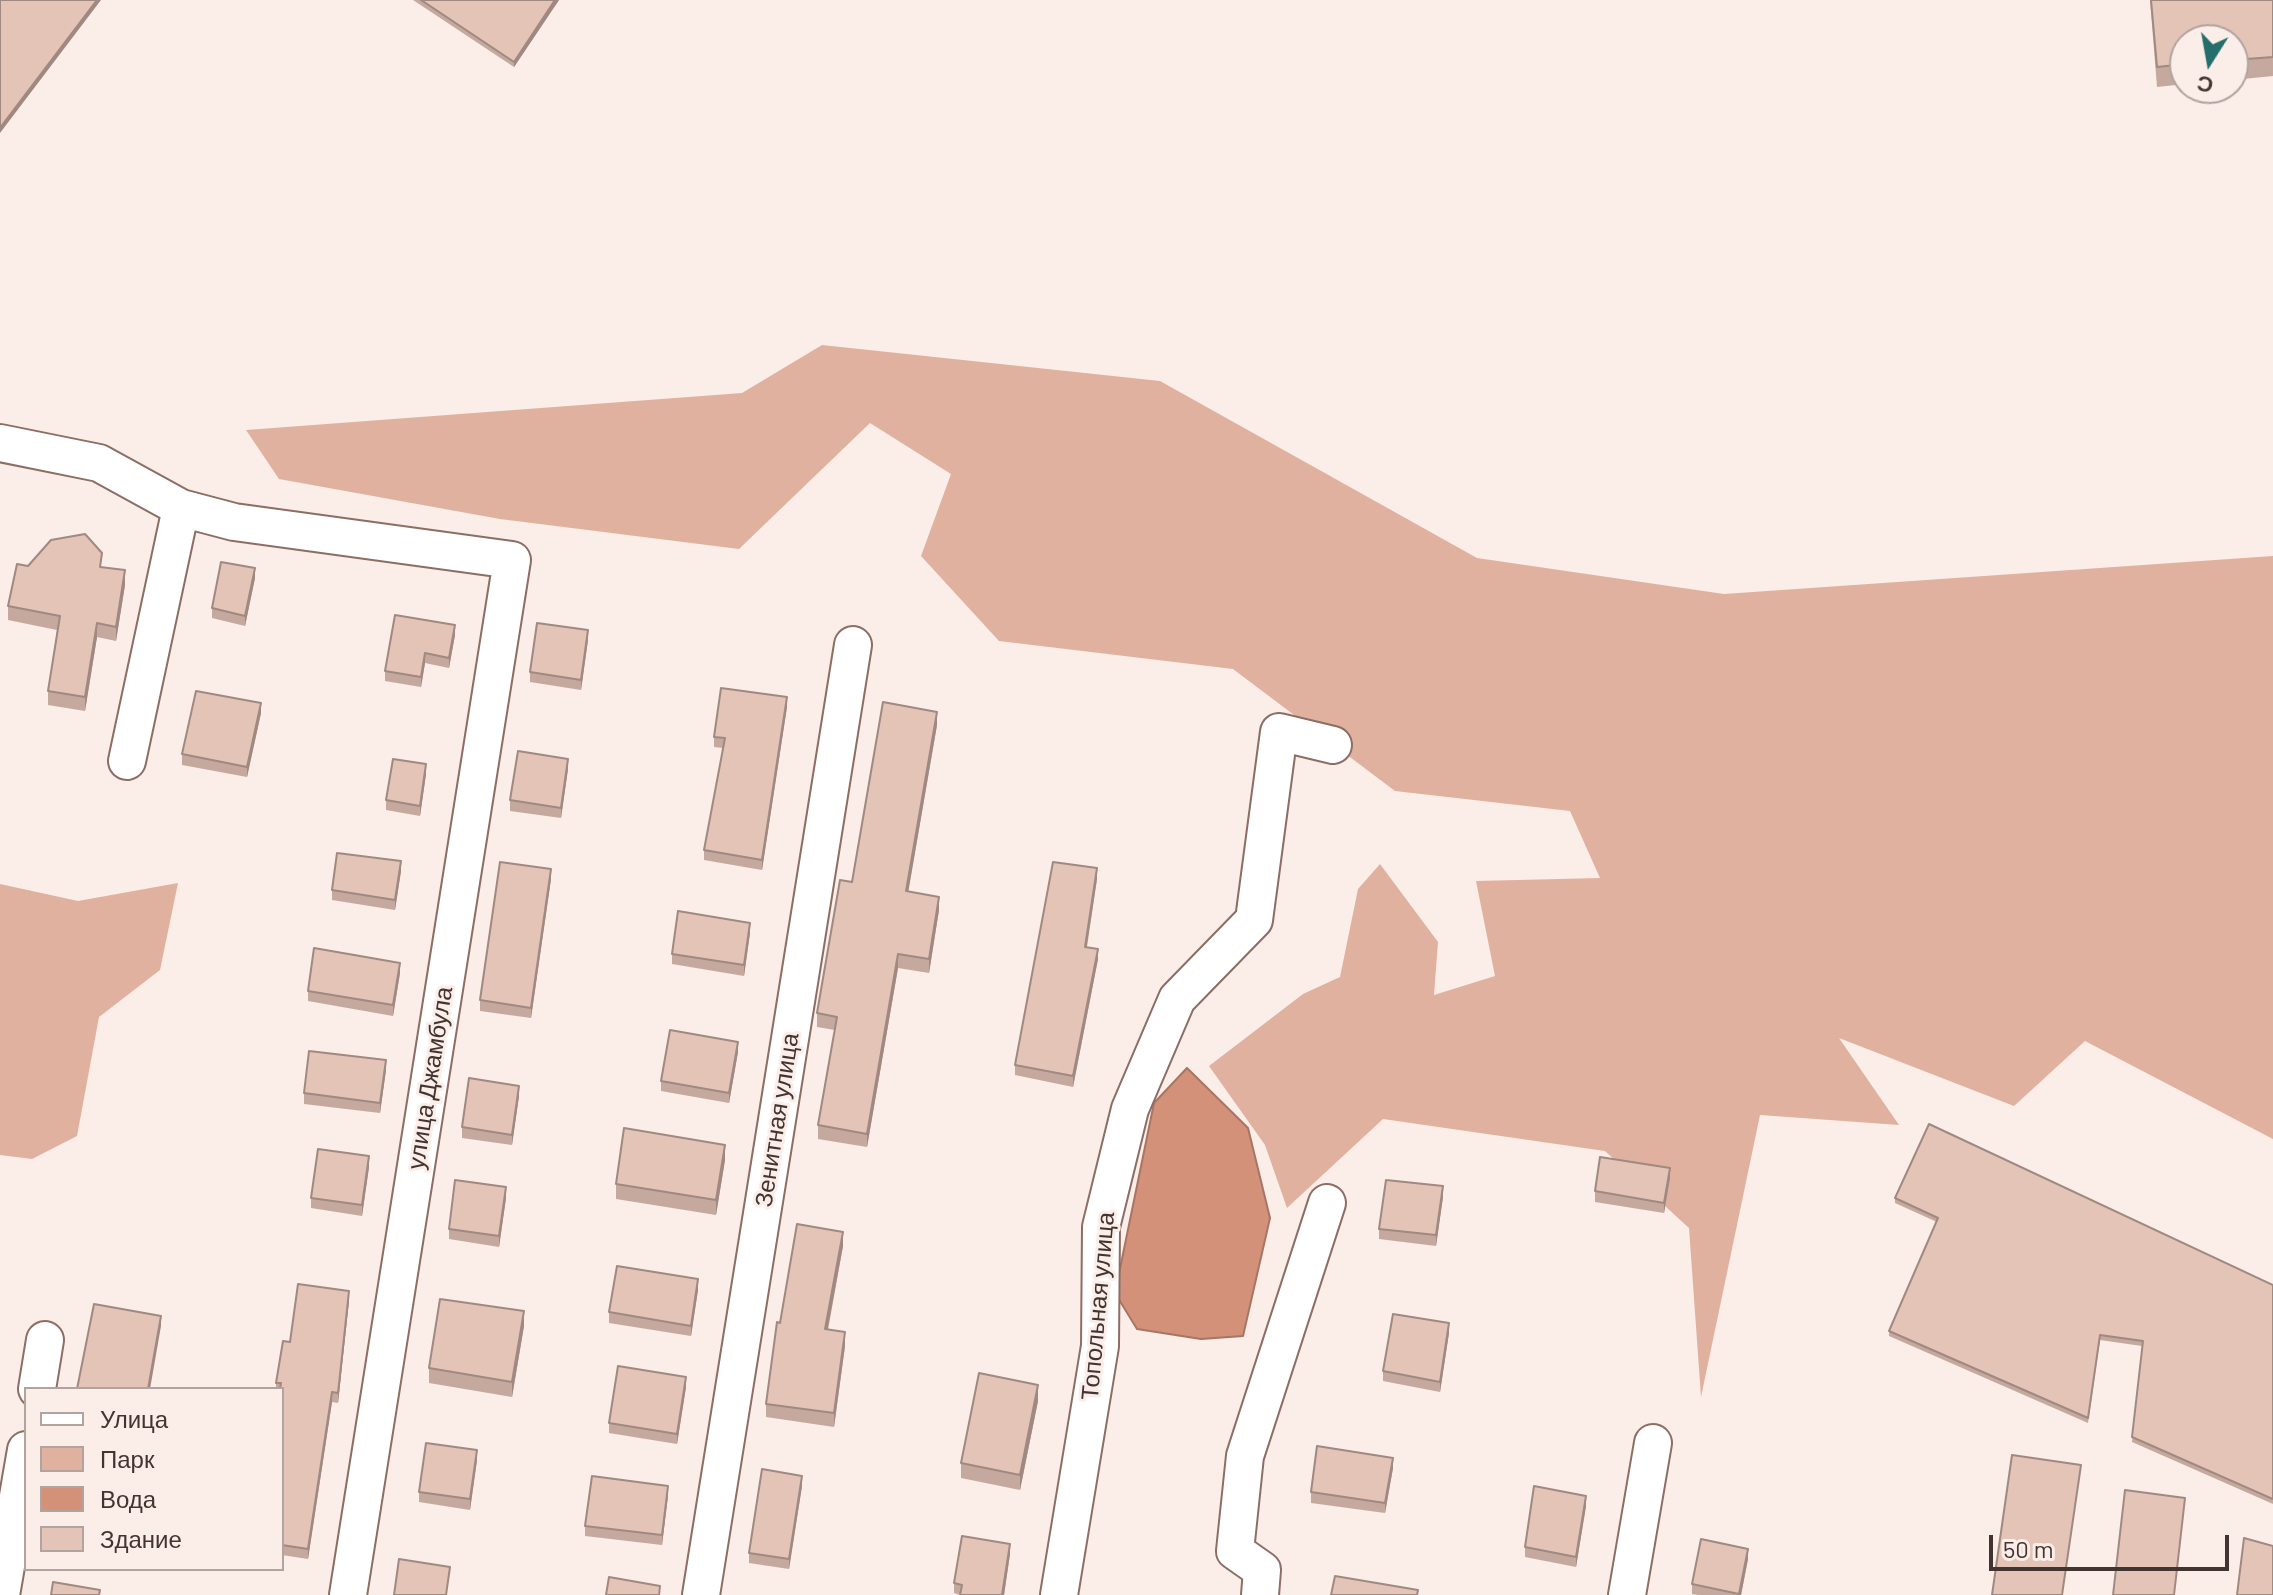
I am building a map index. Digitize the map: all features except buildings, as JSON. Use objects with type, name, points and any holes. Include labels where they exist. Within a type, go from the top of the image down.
[{"type":"street","points":[[0,443],[99,463],[181,508],[127,761]]},
{"type":"street","name":"улица Джамбула","points":[[181,508],[234,522],[512,560],[348,1595]]},
{"type":"street","name":"Зенитная улица","points":[[701,1595],[853,645]]},
{"type":"street","name":"Топольная улица","points":[[1059,1595],[1100,1346],[1101,1227],[1130,1109],[1177,999],[1254,920],[1271,768],[1279,732],[1333,745]]},
{"type":"street","points":[[1260,1595],[1262,1570],[1235,1551],[1245,1456],[1327,1203]]},
{"type":"street","points":[[37,1387],[45,1340]]},
{"type":"street","points":[[1627,1595],[1653,1443]]},
{"type":"street","points":[[1,1595],[24,1462]]},
{"type":"green space","points":[[822,345],[1160,381],[1477,558],[1724,594],[2273,556],[2273,1139],[2085,1041],[2014,1106],[1839,1038],[1899,1125],[1760,1115],[1701,1397],[1689,1228],[1605,1151],[1383,1119],[1287,1208],[1265,1145],[1209,1066],[1303,994],[1340,977],[1358,889],[1380,864],[1438,942],[1434,995],[1495,976],[1476,881],[1600,878],[1570,811],[1395,791],[1233,669],[999,641],[921,556],[951,474],[870,423],[739,549],[500,519],[279,479],[246,430],[742,393]]},
{"type":"green space","points":[[178,883],[160,970],[99,1017],[77,1136],[32,1159],[0,1155],[0,884],[78,901]]},
{"type":"water","points":[[1187,1068],[1248,1128],[1270,1218],[1243,1336],[1201,1339],[1137,1329],[1115,1293],[1154,1103]]}]
